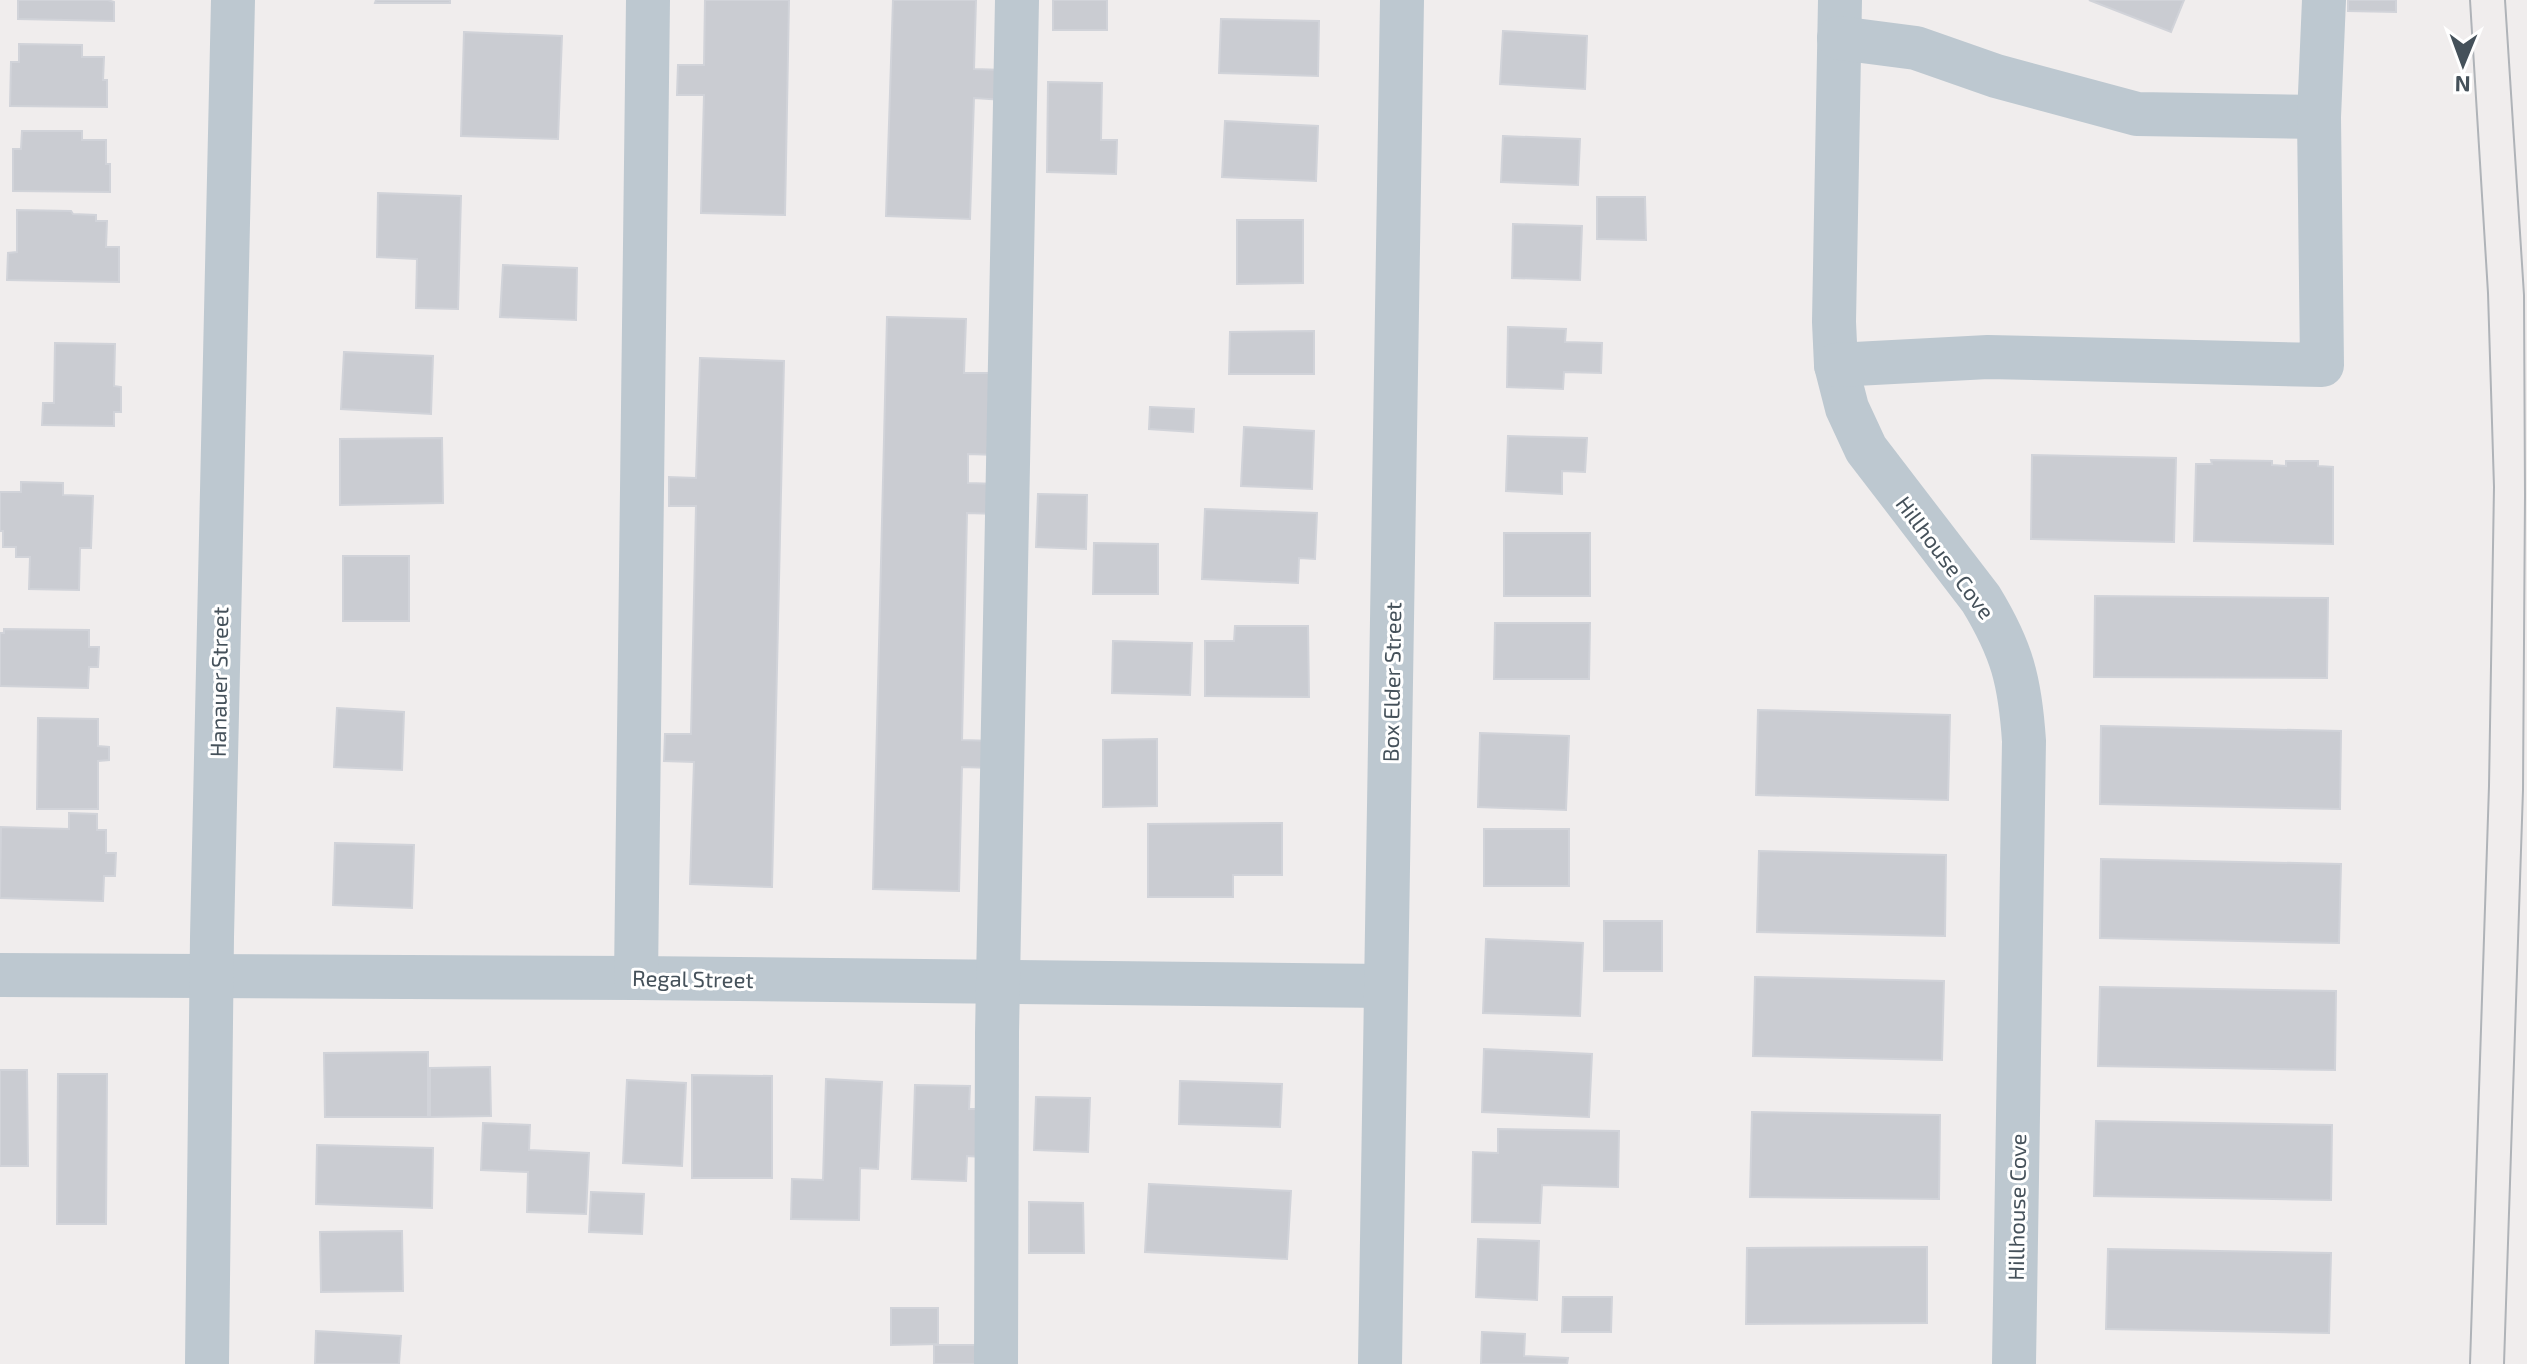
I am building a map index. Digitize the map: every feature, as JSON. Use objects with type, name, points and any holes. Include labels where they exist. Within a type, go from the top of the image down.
[{"type":"street","name":"Hanauer Street","points":[[207,1364],[211,977],[233,0]]},
{"type":"street","points":[[636,978],[648,0]]},
{"type":"street","points":[[996,1364],[998,983],[1017,0]]},
{"type":"street","name":"Box Elder Street","points":[[1380,1364],[1402,0]]},
{"type":"street","points":[[1836,365],[1988,357],[2322,365],[2319,117],[2324,0]]},
{"type":"street","points":[[1840,19],[1996,76],[2137,114],[2319,117]]},
{"type":"street","name":"Hillhouse Cove","points":[[1840,19],[1834,322],[1836,365],[1847,408],[1866,449],[1981,599],[2009,650],[2022,708],[2024,757],[2014,1364]]},
{"type":"street","name":"Regal Street","points":[[0,975],[1386,986]]},
{"type":"building","points":[[18,0],[108,0],[114,2],[114,21],[18,19]]},
{"type":"building","points":[[376,0],[450,0],[450,3],[375,3]]},
{"type":"building","points":[[705,0],[789,0],[785,215],[701,213],[704,95],[677,95],[678,65],[704,65]]},
{"type":"building","points":[[893,0],[976,0],[974,69],[1004,70],[1003,100],[974,98],[970,219],[886,216]]},
{"type":"building","points":[[1053,0],[1107,0],[1107,30],[1053,30]]},
{"type":"building","points":[[2089,0],[2184,0],[2171,32]]},
{"type":"building","points":[[2348,0],[2396,0],[2396,12],[2348,11]]},
{"type":"building","points":[[1221,19],[1319,21],[1318,76],[1219,73]]},
{"type":"building","points":[[1503,31],[1587,36],[1585,89],[1500,84]]},
{"type":"building","points":[[464,32],[562,36],[558,139],[461,136]]},
{"type":"building","points":[[19,44],[82,45],[82,57],[104,57],[107,107],[10,106],[11,62],[19,62]]},
{"type":"building","points":[[1048,82],[1102,83],[1101,140],[1117,140],[1116,174],[1047,172]]},
{"type":"building","points":[[1225,121],[1318,126],[1316,181],[1222,177]]},
{"type":"building","points":[[22,131],[82,131],[82,140],[106,140],[110,192],[13,191],[13,149],[21,149]]},
{"type":"building","points":[[1503,136],[1580,139],[1578,185],[1501,182]]},
{"type":"building","points":[[378,193],[461,196],[458,309],[416,308],[417,259],[377,257]]},
{"type":"building","points":[[1597,197],[1645,197],[1646,240],[1597,239]]},
{"type":"building","points":[[17,210],[71,211],[73,214],[96,215],[96,221],[107,221],[106,247],[119,247],[119,282],[7,280],[8,253],[17,252]]},
{"type":"building","points":[[1237,220],[1303,220],[1303,283],[1237,284]]},
{"type":"building","points":[[1513,224],[1582,226],[1580,280],[1512,278]]},
{"type":"building","points":[[503,265],[577,268],[576,320],[500,317]]},
{"type":"building","points":[[887,317],[966,319],[964,373],[999,373],[997,455],[968,454],[968,483],[998,484],[997,514],[967,513],[962,740],[993,741],[992,768],[962,767],[959,891],[873,889]]},
{"type":"building","points":[[1508,327],[1566,329],[1565,342],[1602,343],[1601,373],[1564,372],[1563,389],[1507,387]]},
{"type":"building","points":[[1314,331],[1314,374],[1229,374],[1230,332]]},
{"type":"building","points":[[55,343],[115,344],[114,386],[121,387],[121,412],[114,412],[114,426],[42,425],[43,403],[54,403]]},
{"type":"building","points":[[344,352],[433,356],[431,414],[341,409]]},
{"type":"building","points":[[700,358],[784,361],[772,887],[690,884],[694,762],[664,761],[665,734],[691,734],[696,506],[669,506],[669,477],[696,478]]},
{"type":"building","points":[[1150,407],[1194,409],[1193,432],[1149,429]]},
{"type":"building","points":[[1244,427],[1314,431],[1312,489],[1241,486]]},
{"type":"building","points":[[1508,436],[1587,438],[1585,472],[1562,471],[1562,494],[1506,491]]},
{"type":"building","points":[[442,438],[443,503],[340,505],[340,439]]},
{"type":"building","points":[[2032,455],[2176,458],[2174,542],[2031,539]]},
{"type":"building","points":[[2211,460],[2272,461],[2272,465],[2286,466],[2286,461],[2318,461],[2318,466],[2333,467],[2333,544],[2194,541],[2196,464],[2212,464]]},
{"type":"building","points":[[21,482],[63,483],[63,495],[93,496],[91,548],[80,548],[79,590],[29,589],[30,557],[16,557],[16,547],[3,547],[0,492],[21,492]]},
{"type":"building","points":[[1038,494],[1087,495],[1086,549],[1036,547]]},
{"type":"building","points":[[1205,509],[1317,513],[1315,559],[1299,558],[1298,583],[1202,579]]},
{"type":"building","points":[[1504,533],[1590,533],[1590,596],[1504,596]]},
{"type":"building","points":[[1094,543],[1158,544],[1158,594],[1093,594]]},
{"type":"building","points":[[343,556],[409,556],[409,621],[343,621]]},
{"type":"building","points":[[2095,596],[2328,598],[2327,678],[2094,677]]},
{"type":"building","points":[[1495,623],[1590,623],[1589,679],[1494,679]]},
{"type":"building","points":[[1235,626],[1308,626],[1309,697],[1205,696],[1205,641],[1234,641]]},
{"type":"building","points":[[4,629],[89,630],[89,647],[99,647],[98,667],[89,667],[88,688],[0,686],[0,633],[4,633]]},
{"type":"building","points":[[1113,641],[1192,643],[1190,695],[1112,693]]},
{"type":"building","points":[[337,708],[404,712],[402,770],[334,767]]},
{"type":"building","points":[[1758,710],[1950,715],[1948,800],[1756,795]]},
{"type":"building","points":[[38,718],[98,719],[98,746],[109,747],[109,760],[98,761],[98,809],[37,809]]},
{"type":"building","points":[[2101,726],[2341,731],[2340,809],[2100,804]]},
{"type":"building","points":[[1480,733],[1569,736],[1566,810],[1478,807]]},
{"type":"building","points":[[1157,739],[1157,806],[1103,807],[1103,740]]},
{"type":"building","points":[[69,813],[97,814],[97,830],[106,830],[106,853],[116,853],[115,876],[104,876],[103,901],[0,898],[1,827],[69,829]]},
{"type":"building","points":[[1282,823],[1282,875],[1233,875],[1233,897],[1148,897],[1148,824]]},
{"type":"building","points":[[1484,829],[1569,829],[1569,886],[1484,886]]},
{"type":"building","points":[[335,843],[414,845],[412,908],[333,905]]},
{"type":"building","points":[[1759,851],[1946,855],[1945,936],[1757,932]]},
{"type":"building","points":[[2101,859],[2341,864],[2339,943],[2100,938]]},
{"type":"building","points":[[1604,921],[1662,921],[1662,971],[1604,971]]},
{"type":"building","points":[[1486,939],[1583,943],[1580,1016],[1483,1013]]},
{"type":"building","points":[[1755,977],[1944,981],[1942,1060],[1753,1056]]},
{"type":"building","points":[[2100,987],[2336,991],[2335,1070],[2098,1066]]},
{"type":"building","points":[[1484,1049],[1592,1054],[1589,1117],[1482,1112]]},
{"type":"building","points":[[428,1052],[428,1117],[325,1117],[324,1053]]},
{"type":"building","points":[[490,1067],[491,1116],[430,1117],[430,1068]]},
{"type":"building","points":[[0,1070],[27,1070],[28,1166],[0,1166]]},
{"type":"building","points":[[58,1074],[107,1074],[106,1224],[57,1224]]},
{"type":"building","points":[[692,1075],[772,1076],[772,1178],[692,1178]]},
{"type":"building","points":[[826,1079],[882,1082],[878,1169],[860,1168],[859,1220],[791,1219],[792,1179],[823,1180]]},
{"type":"building","points":[[627,1080],[686,1083],[682,1166],[623,1163]]},
{"type":"building","points":[[1180,1081],[1282,1084],[1280,1127],[1179,1124]]},
{"type":"building","points":[[915,1085],[970,1086],[969,1109],[982,1109],[981,1157],[967,1156],[966,1181],[912,1179]]},
{"type":"building","points":[[1036,1097],[1090,1098],[1088,1152],[1034,1150]]},
{"type":"building","points":[[1752,1112],[1940,1115],[1939,1199],[1750,1197]]},
{"type":"building","points":[[2096,1121],[2332,1125],[2331,1200],[2094,1196]]},
{"type":"building","points":[[483,1123],[530,1125],[529,1150],[589,1153],[586,1214],[527,1212],[528,1172],[481,1170]]},
{"type":"building","points":[[1498,1129],[1619,1131],[1618,1187],[1542,1185],[1540,1223],[1472,1222],[1473,1152],[1498,1153]]},
{"type":"building","points":[[317,1145],[433,1148],[432,1208],[316,1204]]},
{"type":"building","points":[[1149,1184],[1291,1191],[1287,1259],[1145,1252]]},
{"type":"building","points":[[591,1192],[644,1194],[642,1234],[589,1232]]},
{"type":"building","points":[[1029,1202],[1083,1203],[1084,1253],[1029,1253]]},
{"type":"building","points":[[402,1231],[403,1291],[321,1292],[320,1232]]},
{"type":"building","points":[[1478,1239],[1539,1241],[1537,1300],[1476,1297]]},
{"type":"building","points":[[1927,1247],[1927,1323],[1746,1324],[1747,1248]]},
{"type":"building","points":[[2108,1249],[2331,1253],[2329,1333],[2106,1329]]},
{"type":"building","points":[[1563,1297],[1612,1297],[1611,1332],[1562,1332]]},
{"type":"building","points":[[891,1308],[938,1308],[938,1344],[891,1345]]},
{"type":"building","points":[[316,1331],[401,1336],[399,1364],[315,1364]]},
{"type":"building","points":[[1482,1332],[1525,1334],[1524,1356],[1568,1358],[1567,1364],[1481,1364]]},
{"type":"building","points":[[934,1345],[977,1345],[977,1364],[934,1364]]},
{"type":"tram line","points":[[2470,0],[2488,293],[2494,487],[2489,786],[2470,1364]]},
{"type":"tram line","points":[[2504,1364],[2523,790],[2525,496],[2524,295],[2505,0]]}]
